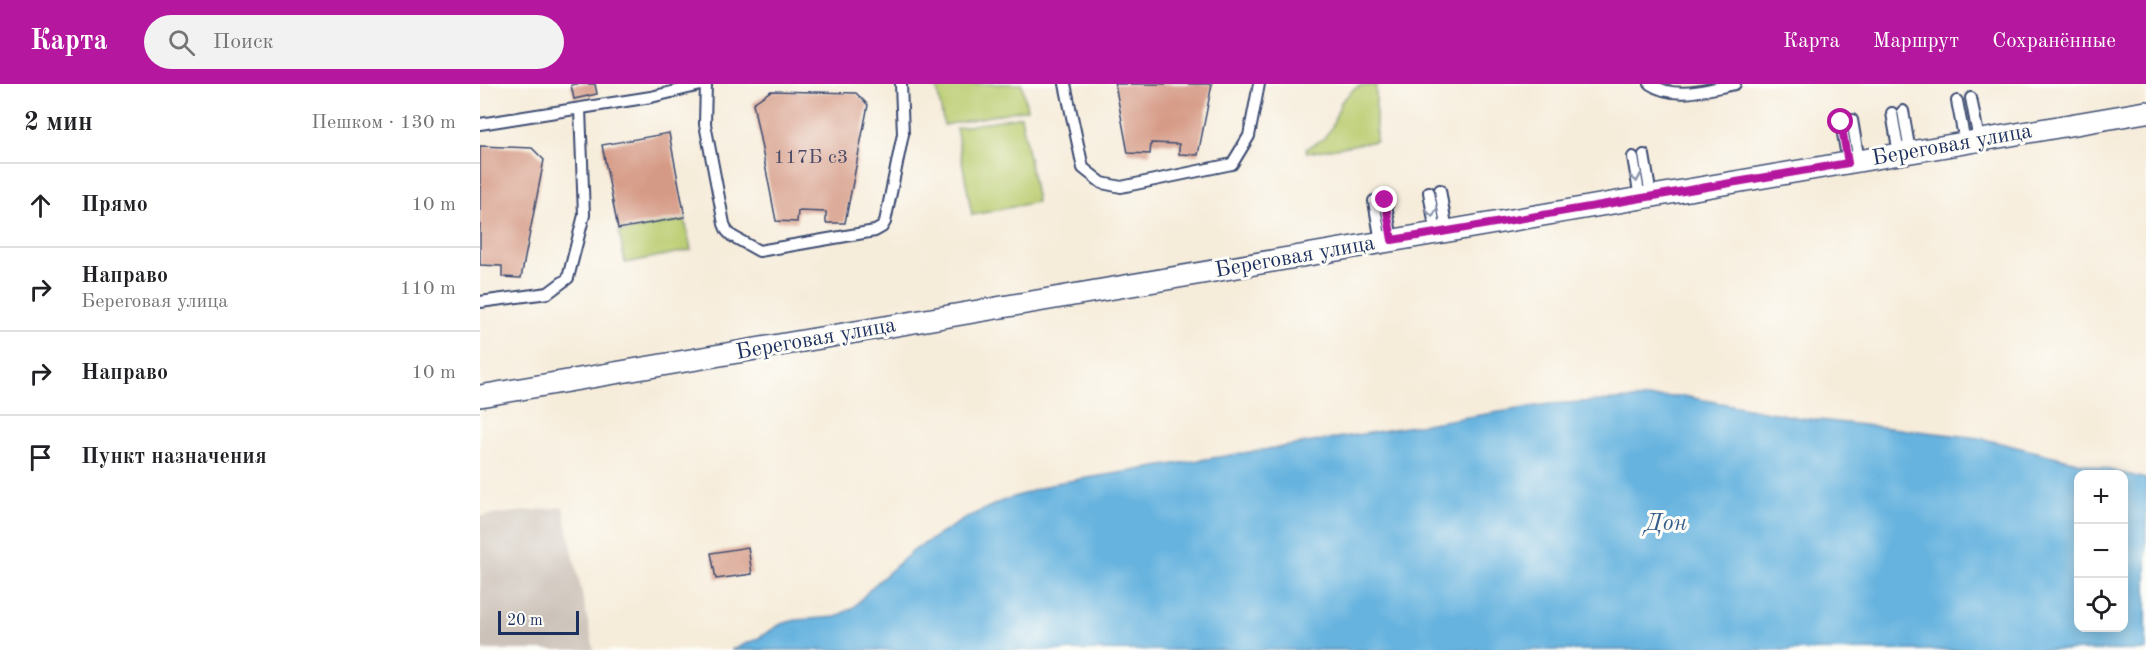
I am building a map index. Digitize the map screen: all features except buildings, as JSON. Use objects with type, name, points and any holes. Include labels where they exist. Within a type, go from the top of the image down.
[{"type":"street","name":"Береговая улица","points":[[480,396],[2146,112]]},
{"type":"lane","points":[[480,124],[651,97],[706,84],[705,124],[727,231],[750,248],[767,251],[875,231],[882,227],[902,143],[902,84]]},
{"type":"lane","points":[[1065,84],[1083,168],[1102,183],[1121,187],[1232,164],[1249,135],[1259,84]]},
{"type":"lane","points":[[1650,84],[1676,94],[1735,84]]},
{"type":"lane","points":[[1971,98],[1972,141]]},
{"type":"lane","points":[[1957,101],[1972,141]]},
{"type":"lane","points":[[480,302],[548,293],[568,278],[584,215],[580,108]]},
{"type":"lane","points":[[1898,112],[1905,153]]},
{"type":"lane","points":[[1846,121],[1853,162]]},
{"type":"lane","points":[[1638,156],[1646,197]]},
{"type":"lane","points":[[1434,191],[1441,232]]},
{"type":"lane","points":[[1380,200],[1387,241]]},
{"type":"shaded area","points":[[563,507],[594,650],[480,650],[480,516]]},
{"type":"green space","points":[[936,84],[1022,84],[1027,109],[944,125]]},
{"type":"green space","points":[[1376,85],[1376,141],[1307,153],[1306,149],[1323,139],[1331,129],[1341,102],[1354,89],[1360,86]]},
{"type":"green space","points":[[1021,116],[1037,202],[972,215],[956,128]]},
{"type":"green space","points":[[685,220],[691,250],[625,263],[619,232]]},
{"type":"water","name":"Дон","points":[[1683,396],[1801,418],[1980,438],[2110,470],[2074,470],[2074,632],[2128,632],[2128,475],[2146,479],[2146,650],[731,650],[757,639],[781,624],[796,620],[836,617],[854,607],[872,587],[914,550],[966,518],[1002,501],[1056,483],[1549,404]]},
{"type":"route","points":[[1385,200],[1392,240],[1848,163],[1841,122]]}]
